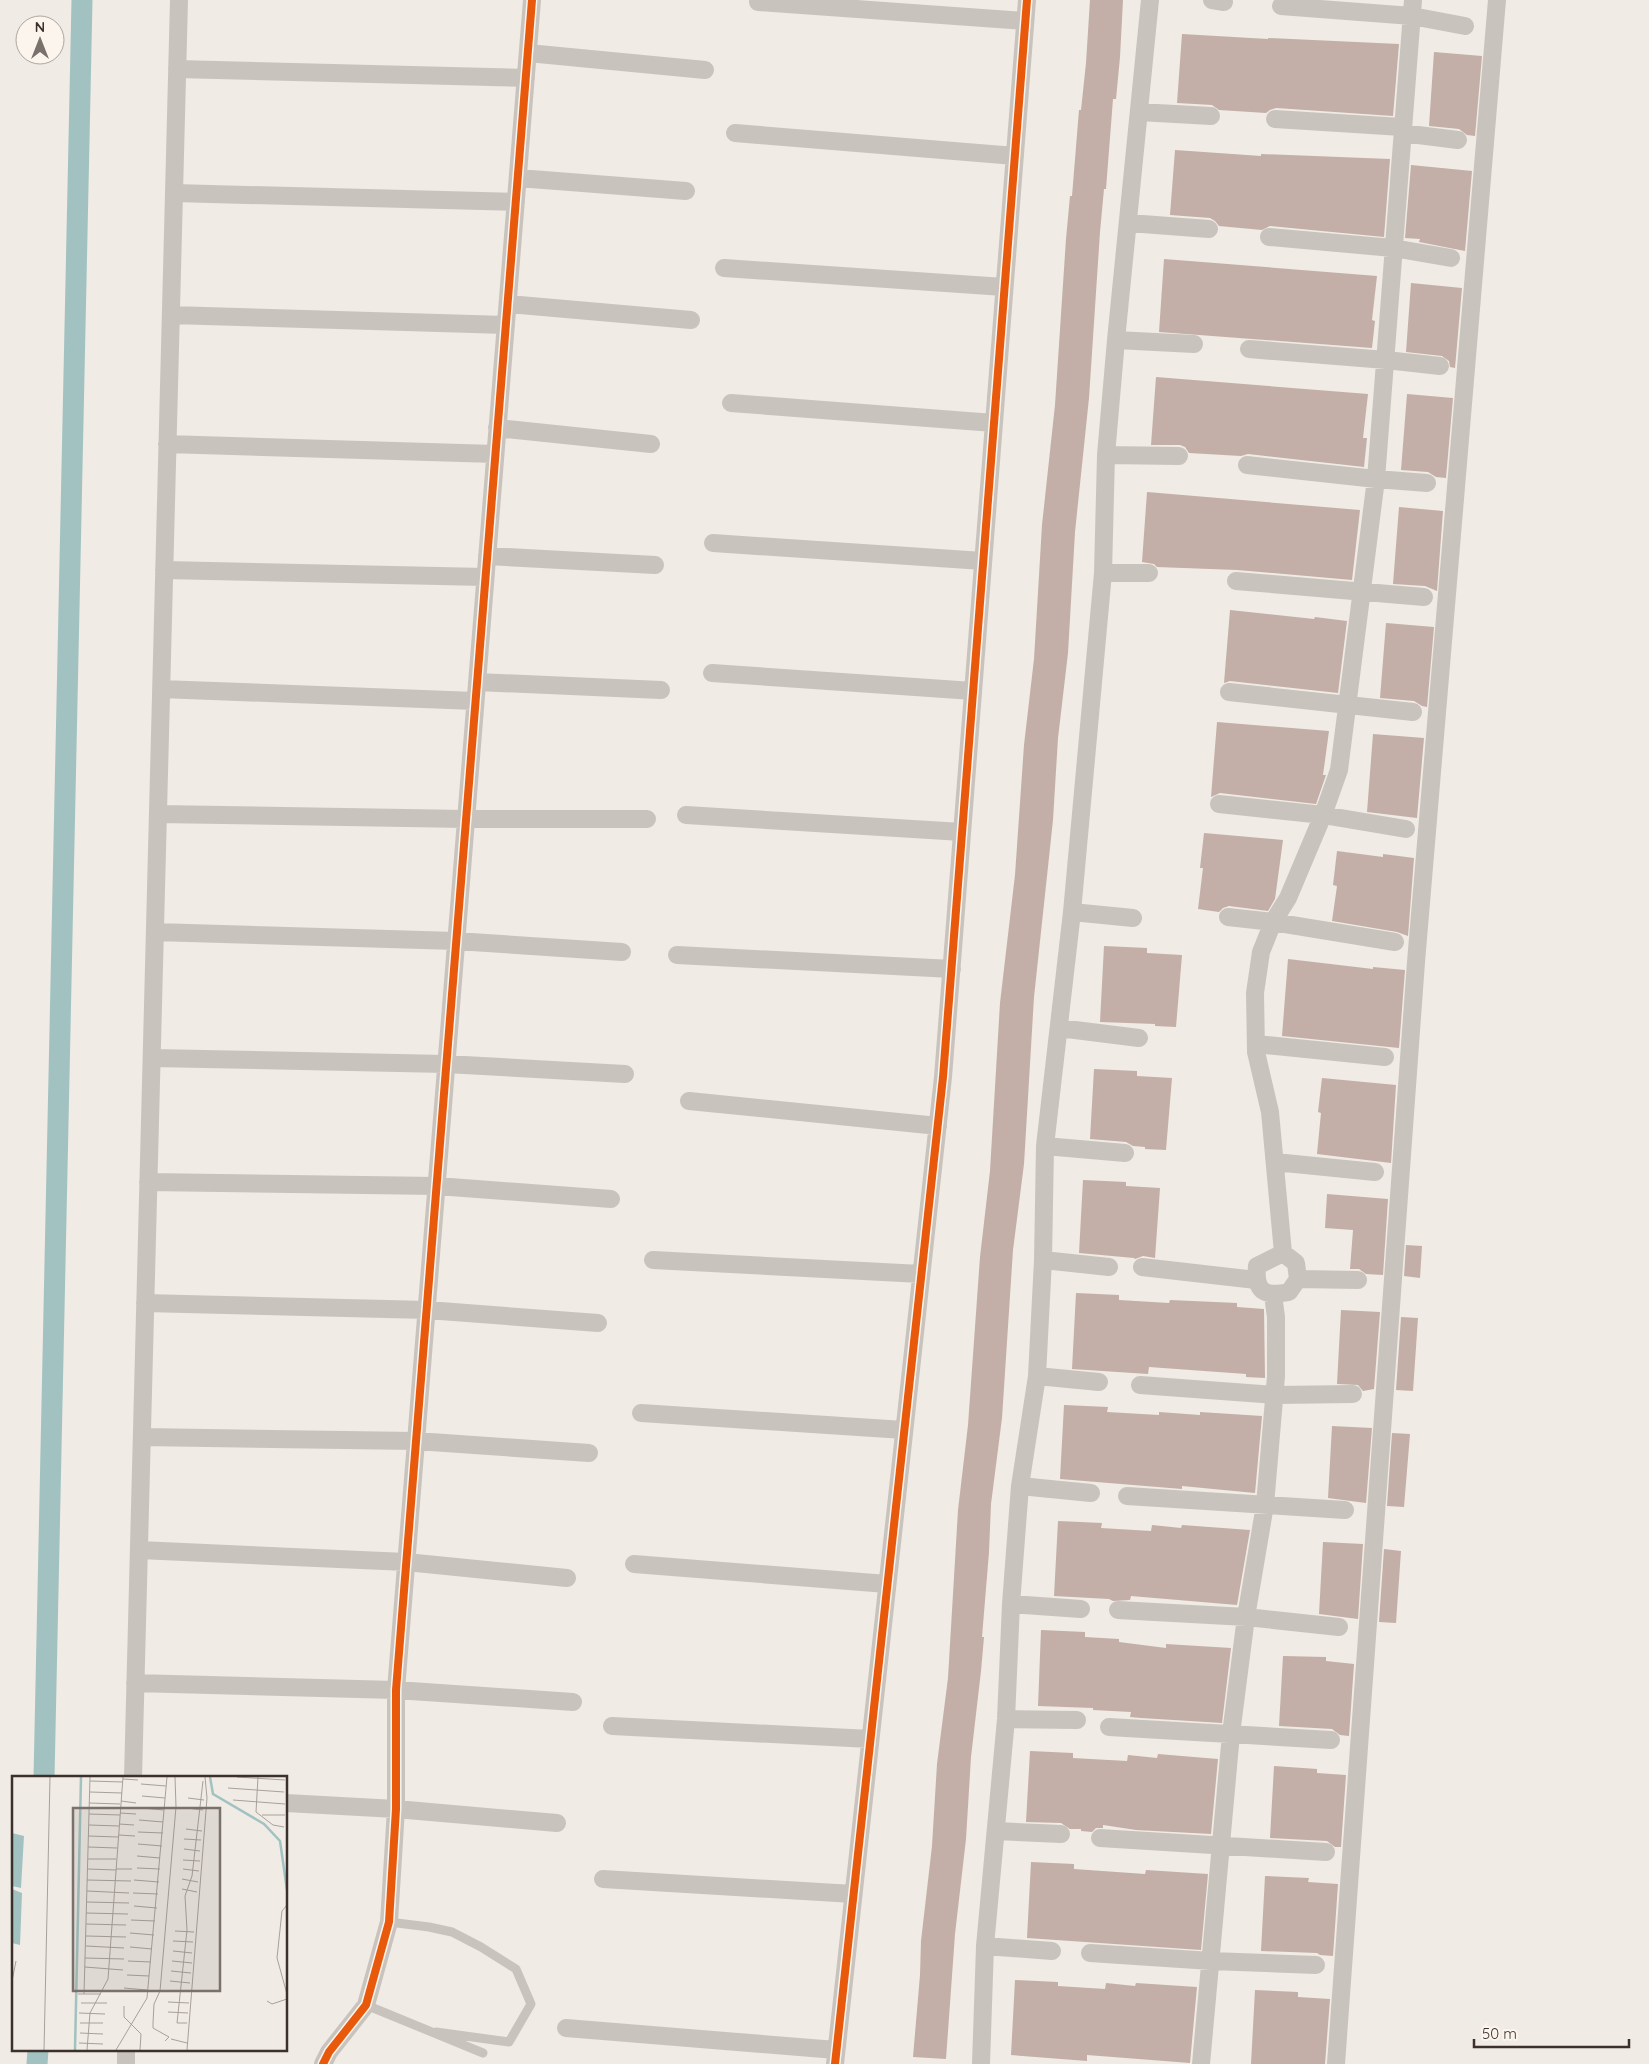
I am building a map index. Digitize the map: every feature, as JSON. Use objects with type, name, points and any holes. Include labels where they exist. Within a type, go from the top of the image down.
[{"type":"street","points":[[133,1776],[179,0]]},
{"type":"street","points":[[323,2064],[329,2052],[366,2005],[389,1922],[396,1809],[396,1690],[532,0]]},
{"type":"street","points":[[566,2028],[835,2057],[938,1126],[952,969],[1026,0]]},
{"type":"street","points":[[981,2064],[985,1946],[1006,1719],[1011,1604],[1020,1486],[1037,1376],[1043,1260],[1045,1146],[1072,912],[1103,573],[1106,456],[1150,0]]},
{"type":"street","points":[[1336,2064],[1417,952],[1497,0]]},
{"type":"street","points":[[758,2],[1025,21]]},
{"type":"street","points":[[1281,6],[1413,8],[1465,26]]},
{"type":"street","points":[[1283,1253],[1257,1266],[1256,1280],[1262,1290],[1273,1296],[1289,1292],[1298,1279],[1296,1263],[1283,1253],[1270,1112],[1256,1052],[1256,984],[1261,952],[1273,922],[1288,898],[1323,815],[1339,770],[1376,479],[1413,8]]},
{"type":"street","points":[[528,53],[705,70]]},
{"type":"street","points":[[177,69],[526,78]]},
{"type":"street","points":[[1139,112],[1211,116]]},
{"type":"street","points":[[1275,119],[1402,130],[1458,140]]},
{"type":"street","points":[[735,133],[1014,156]]},
{"type":"street","points":[[518,178],[686,191]]},
{"type":"street","points":[[174,193],[516,202]]},
{"type":"street","points":[[1129,223],[1209,229]]},
{"type":"street","points":[[1269,237],[1393,248],[1452,258]]},
{"type":"street","points":[[724,268],[1004,287]]},
{"type":"street","points":[[508,304],[691,320]]},
{"type":"street","points":[[171,315],[506,325]]},
{"type":"street","points":[[1116,340],[1194,344]]},
{"type":"street","points":[[1249,349],[1440,366]]},
{"type":"street","points":[[730,403],[994,423]]},
{"type":"street","points":[[498,428],[651,444]]},
{"type":"street","points":[[167,444],[496,454]]},
{"type":"street","points":[[1106,456],[1179,456]]},
{"type":"street","points":[[1247,465],[1427,483]]},
{"type":"street","points":[[714,543],[983,561]]},
{"type":"street","points":[[487,556],[655,565]]},
{"type":"street","points":[[164,570],[485,577]]},
{"type":"street","points":[[1103,573],[1149,572]]},
{"type":"street","points":[[1236,581],[1424,597]]},
{"type":"street","points":[[712,673],[973,691]]},
{"type":"street","points":[[477,682],[661,690]]},
{"type":"street","points":[[161,689],[475,701]]},
{"type":"street","points":[[1229,692],[1413,712]]},
{"type":"street","points":[[1219,804],[1323,815],[1406,829]]},
{"type":"street","points":[[158,814],[466,819],[647,819]]},
{"type":"street","points":[[686,815],[962,832]]},
{"type":"street","points":[[1072,912],[1133,918]]},
{"type":"street","points":[[1228,917],[1273,922],[1395,942]]},
{"type":"street","points":[[155,932],[456,941],[622,952]]},
{"type":"street","points":[[677,954],[952,969]]},
{"type":"street","points":[[1059,1028],[1139,1038]]},
{"type":"street","points":[[1256,1044],[1385,1057]]},
{"type":"street","points":[[152,1058],[446,1064],[625,1074]]},
{"type":"street","points":[[689,1101],[938,1126]]},
{"type":"street","points":[[1045,1146],[1125,1153]]},
{"type":"street","points":[[1275,1162],[1375,1172]]},
{"type":"street","points":[[148,1182],[436,1186],[611,1199]]},
{"type":"street","points":[[653,1260],[921,1274]]},
{"type":"street","points":[[1043,1260],[1109,1267]]},
{"type":"street","points":[[1142,1267],[1256,1280]]},
{"type":"street","points":[[1298,1279],[1358,1280]]},
{"type":"street","points":[[1201,2064],[1232,1734],[1246,1617],[1265,1505],[1275,1395],[1276,1317],[1273,1296]]},
{"type":"street","points":[[145,1303],[426,1310],[598,1323]]},
{"type":"street","points":[[1037,1376],[1099,1382]]},
{"type":"street","points":[[1140,1385],[1275,1395],[1353,1394]]},
{"type":"street","points":[[641,1412],[904,1430]]},
{"type":"street","points":[[142,1437],[416,1441],[589,1453]]},
{"type":"street","points":[[1020,1486],[1091,1493]]},
{"type":"street","points":[[1127,1496],[1345,1510]]},
{"type":"street","points":[[139,1550],[406,1562],[567,1578]]},
{"type":"street","points":[[634,1564],[887,1584]]},
{"type":"street","points":[[1011,1604],[1081,1609]]},
{"type":"street","points":[[1118,1610],[1246,1617],[1339,1627]]},
{"type":"street","points":[[135,1683],[396,1690],[573,1702]]},
{"type":"street","points":[[1006,1719],[1077,1720]]},
{"type":"street","points":[[612,1726],[709,1733],[870,1739]]},
{"type":"street","points":[[1109,1728],[1331,1740]]},
{"type":"street","points":[[288,1803],[396,1809],[557,1823]]},
{"type":"street","points":[[996,1831],[1061,1834]]},
{"type":"street","points":[[1100,1838],[1221,1847],[1326,1852]]},
{"type":"street","points":[[603,1879],[853,1894]]},
{"type":"street","points":[[985,1946],[1052,1951]]},
{"type":"street","points":[[1090,1953],[1211,1961],[1316,1965]]},
{"type":"lane","points":[[389,1922],[452,1932],[481,1946],[516,1969],[531,2004],[509,2042],[436,2032]]},
{"type":"lane","points":[[366,2005],[436,2032],[483,2053]]},
{"type":"building","points":[[1090,0],[1123,0],[1120,57],[1116,99],[1113,99],[1106,189],[1104,189],[1100,232],[1089,398],[1075,532],[1068,653],[1058,738],[1053,820],[1034,997],[1024,1164],[1013,1250],[1002,1418],[991,1504],[982,1637],[984,1637],[971,1757],[966,1839],[955,1934],[946,2059],[913,2057],[921,1941],[932,1846],[937,1764],[948,1678],[958,1510],[968,1425],[980,1257],[990,1171],[1000,1003],[1015,875],[1024,745],[1034,659],[1042,525],[1055,405],[1066,239],[1070,196],[1072,196],[1079,110],[1081,110],[1086,63]]},
{"type":"building","points":[[1182,34],[1399,44],[1393,116],[1276,108],[1266,113],[1219,110],[1212,105],[1177,103]]},
{"type":"building","points":[[1434,52],[1482,56],[1475,136],[1467,135],[1459,129],[1429,126]]},
{"type":"building","points":[[1175,150],[1261,156],[1261,154],[1390,159],[1384,237],[1270,226],[1262,230],[1219,226],[1210,218],[1170,215]]},
{"type":"building","points":[[1411,165],[1472,171],[1465,251],[1419,242],[1420,239],[1405,238]]},
{"type":"building","points":[[1164,259],[1377,276],[1372,320],[1375,321],[1372,348],[1159,332]]},
{"type":"building","points":[[1411,283],[1462,288],[1455,368],[1450,367],[1449,361],[1442,356],[1406,352]]},
{"type":"building","points":[[1156,377],[1368,394],[1363,438],[1367,438],[1364,467],[1248,454],[1241,456],[1189,453],[1185,447],[1180,445],[1151,445]]},
{"type":"building","points":[[1407,394],[1453,398],[1446,478],[1436,477],[1428,472],[1401,470]]},
{"type":"building","points":[[1147,492],[1360,510],[1352,580],[1237,570],[1157,567],[1154,564],[1142,562]]},
{"type":"building","points":[[1399,507],[1443,511],[1437,591],[1425,586],[1393,584]]},
{"type":"building","points":[[1230,610],[1347,621],[1338,693],[1230,681],[1224,683]]},
{"type":"building","points":[[1386,623],[1434,627],[1427,707],[1414,701],[1380,698]]},
{"type":"building","points":[[1217,722],[1329,731],[1323,775],[1326,775],[1316,804],[1220,793],[1211,797]]},
{"type":"building","points":[[1373,734],[1424,738],[1417,818],[1367,812]]},
{"type":"building","points":[[1204,833],[1283,840],[1275,899],[1268,911],[1229,906],[1219,912],[1198,909],[1203,868],[1200,868]]},
{"type":"building","points":[[1337,851],[1383,857],[1383,854],[1414,858],[1408,936],[1397,932],[1332,921],[1337,886],[1333,885]]},
{"type":"building","points":[[1104,946],[1147,948],[1147,953],[1182,955],[1176,1027],[1155,1026],[1155,1024],[1100,1022]]},
{"type":"building","points":[[1288,959],[1373,969],[1373,967],[1405,970],[1399,1048],[1282,1036]]},
{"type":"building","points":[[1094,1069],[1137,1071],[1137,1076],[1172,1078],[1166,1150],[1145,1149],[1145,1147],[1133,1146],[1126,1142],[1090,1139]]},
{"type":"building","points":[[1322,1078],[1396,1085],[1391,1163],[1317,1154],[1321,1113],[1318,1112]]},
{"type":"building","points":[[1083,1180],[1126,1182],[1126,1186],[1160,1188],[1155,1258],[1143,1256],[1135,1259],[1079,1253]]},
{"type":"building","points":[[1327,1194],[1388,1199],[1383,1275],[1366,1274],[1359,1269],[1350,1269],[1353,1230],[1325,1228]]},
{"type":"building","points":[[1406,1245],[1422,1246],[1420,1278],[1404,1276]]},
{"type":"building","points":[[1076,1293],[1119,1295],[1119,1300],[1169,1303],[1170,1300],[1237,1303],[1237,1307],[1264,1309],[1265,1378],[1246,1377],[1246,1374],[1149,1367],[1148,1374],[1072,1369]]},
{"type":"building","points":[[1341,1310],[1380,1312],[1374,1389],[1363,1391],[1358,1385],[1337,1384]]},
{"type":"building","points":[[1401,1317],[1418,1318],[1413,1391],[1396,1390]]},
{"type":"building","points":[[1064,1405],[1108,1407],[1107,1412],[1159,1415],[1159,1412],[1200,1415],[1200,1412],[1262,1416],[1255,1493],[1182,1486],[1182,1489],[1060,1479]]},
{"type":"building","points":[[1332,1426],[1372,1428],[1366,1503],[1328,1498]]},
{"type":"building","points":[[1392,1433],[1410,1434],[1404,1507],[1387,1506]]},
{"type":"building","points":[[1058,1521],[1102,1523],[1101,1528],[1151,1531],[1152,1525],[1181,1528],[1182,1525],[1250,1530],[1237,1605],[1131,1596],[1130,1600],[1113,1601],[1109,1599],[1054,1596]]},
{"type":"building","points":[[1323,1542],[1363,1544],[1358,1619],[1319,1614]]},
{"type":"building","points":[[1384,1549],[1401,1551],[1396,1623],[1379,1622]]},
{"type":"building","points":[[1041,1630],[1085,1632],[1085,1637],[1119,1639],[1119,1642],[1166,1648],[1166,1644],[1231,1648],[1222,1723],[1130,1717],[1131,1712],[1093,1710],[1093,1708],[1038,1706]]},
{"type":"building","points":[[1283,1656],[1326,1657],[1326,1661],[1354,1664],[1349,1736],[1340,1735],[1332,1729],[1279,1726]]},
{"type":"building","points":[[1030,1751],[1073,1753],[1073,1758],[1127,1761],[1128,1755],[1157,1758],[1158,1754],[1218,1759],[1211,1834],[1136,1830],[1103,1825],[1103,1828],[1096,1828],[1092,1832],[1070,1829],[1061,1823],[1026,1822]]},
{"type":"building","points":[[1274,1766],[1317,1769],[1317,1773],[1346,1775],[1341,1847],[1335,1847],[1327,1841],[1270,1838]]},
{"type":"building","points":[[1031,1862],[1074,1864],[1074,1869],[1145,1874],[1146,1870],[1208,1874],[1201,1950],[1027,1938]]},
{"type":"building","points":[[1265,1876],[1309,1878],[1308,1882],[1338,1884],[1333,1956],[1317,1953],[1261,1951]]},
{"type":"building","points":[[1015,1980],[1058,1982],[1058,1986],[1105,1989],[1106,1983],[1135,1986],[1136,1983],[1197,1987],[1190,2063],[1087,2055],[1087,2061],[1011,2055]]},
{"type":"building","points":[[1255,1990],[1298,1992],[1298,1997],[1330,1999],[1325,2064],[1251,2064]]},
{"type":"waterway","points":[[44,1776],[82,0]]},
{"type":"waterway","points":[[37,2064],[38,2052]]},
{"type":"cycle path","points":[[323,2064],[329,2052],[366,2005],[389,1922],[396,1809],[396,1690],[532,0]]},
{"type":"cycle path","points":[[835,2064],[943,1077],[1027,0]]}]
